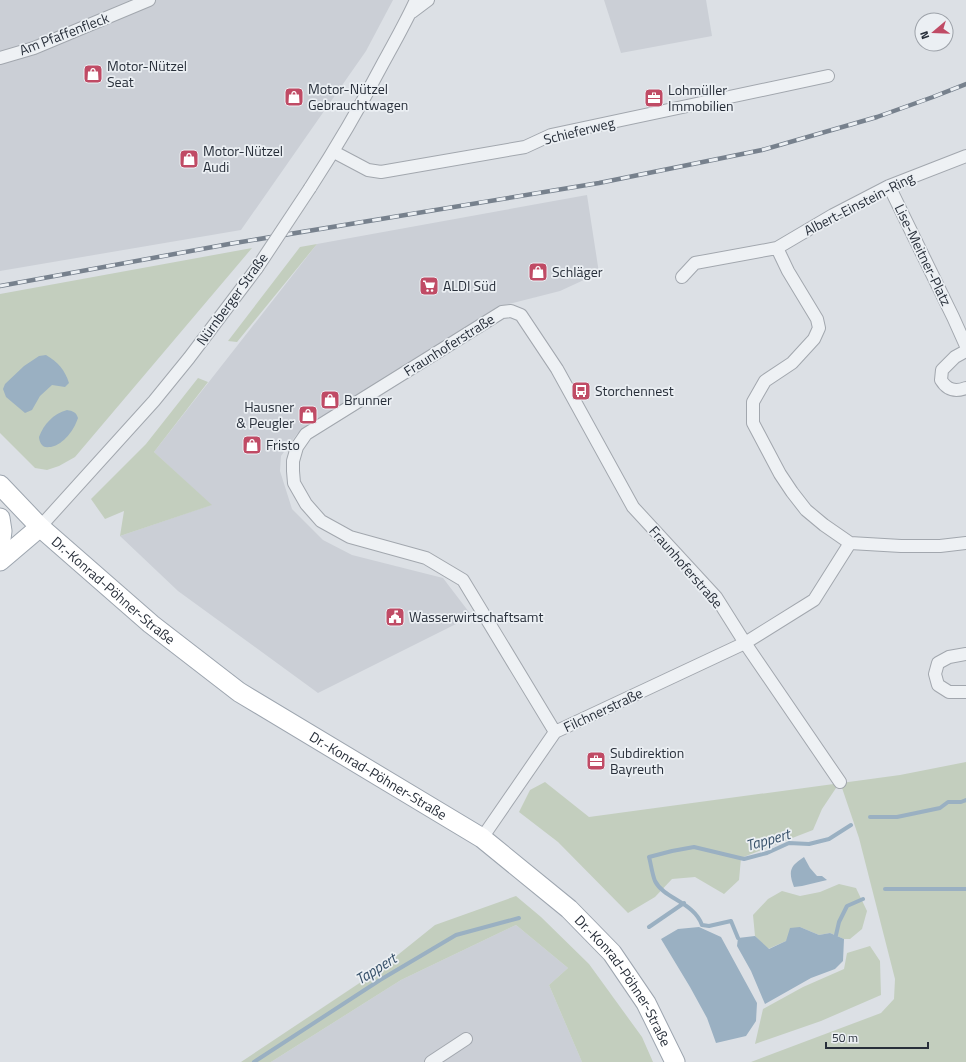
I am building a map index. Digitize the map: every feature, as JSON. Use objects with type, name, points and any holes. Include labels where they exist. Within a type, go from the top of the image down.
[{"type":"main road","name":"Dr.-Konrad-Pöhner-Straße","points":[[0,485],[40,527],[151,624],[239,692],[482,838],[569,909],[612,953],[646,1003],[672,1058]]},
{"type":"main road","points":[[0,518],[2,531],[0,547]]},
{"type":"main road","name":"Nürnberger Straße","points":[[0,562],[40,527]]},
{"type":"street","name":"Am Pfaffenfleck","points":[[0,58],[34,48],[149,0]]},
{"type":"street","name":"Nürnberger Straße","points":[[40,527],[154,401],[257,268],[334,152],[410,14],[416,0]]},
{"type":"street","points":[[410,14],[428,0]]},
{"type":"street","name":"Schieferweg","points":[[334,152],[368,170],[381,172],[525,148],[551,135],[828,76]]},
{"type":"street","name":"Albert-Einstein-Ring","points":[[682,277],[695,263],[777,248],[834,215],[889,186],[966,156]]},
{"type":"street","name":"Lise-Meitner-Platz","points":[[889,186],[954,318],[966,346]]},
{"type":"street","points":[[777,248],[788,271],[817,319],[819,328],[814,339],[792,362],[765,381],[753,402],[754,423],[780,474],[806,510],[824,525],[850,543],[901,546],[940,546],[966,543]]},
{"type":"street","name":"Fraunhoferstraße","points":[[555,732],[463,580],[426,558],[350,537],[321,521],[306,504],[294,483],[293,461],[297,447],[306,434],[502,312],[511,311],[520,315],[557,368],[633,507],[716,597],[745,643],[840,782]]},
{"type":"street","points":[[966,351],[955,357],[942,370],[941,380],[944,386],[951,389],[959,391],[966,388]]},
{"type":"street","points":[[745,643],[814,600],[850,543]]},
{"type":"street","name":"Filchnerstraße","points":[[482,838],[555,732],[745,643]]},
{"type":"street","points":[[966,654],[949,657],[938,663],[935,674],[938,685],[949,692],[966,692]]},
{"type":"street","points":[[431,1062],[466,1039]]},
{"type":"shaded area","points":[[0,0],[393,0],[366,51],[241,230],[0,271]]},
{"type":"shaded area","points":[[604,0],[706,0],[712,36],[621,53]]},
{"type":"shaded area","points":[[587,195],[599,273],[560,291],[501,306],[297,434],[281,456],[280,471],[292,509],[323,540],[352,555],[443,578],[472,616],[318,693],[178,591],[120,536],[211,505],[154,452],[317,244]]},
{"type":"shaded area","points":[[516,925],[568,968],[549,985],[582,1062],[271,1062],[401,980]]},
{"type":"green space","points":[[317,244],[237,342],[228,341],[300,247]]},
{"type":"green space","points":[[252,248],[75,457],[59,466],[47,470],[35,468],[0,433],[0,294]]},
{"type":"green space","points":[[198,378],[208,382],[154,452],[212,505],[120,536],[124,511],[105,519],[91,499],[146,444]]},
{"type":"green space","points":[[966,762],[966,1062],[751,1062],[881,1013],[894,999],[895,979],[859,838],[840,783],[900,775]]},
{"type":"green space","points":[[545,782],[589,817],[839,783],[822,809],[813,830],[741,858],[739,880],[724,894],[695,877],[672,879],[655,897],[628,913],[558,842],[519,812],[530,790]]},
{"type":"green space","points":[[839,884],[856,888],[867,911],[862,929],[850,939],[844,939],[830,933],[819,935],[800,927],[786,941],[768,949],[755,936],[753,915],[768,899],[782,891],[800,896],[820,892]]},
{"type":"green space","points":[[516,896],[541,917],[589,964],[642,1037],[653,1062],[582,1062],[549,985],[568,968],[516,925],[401,980],[271,1062],[241,1062],[379,970],[435,925]]},
{"type":"green space","points":[[870,946],[880,961],[881,995],[821,1021],[755,1044],[763,1009],[803,987],[844,969],[847,953]]},
{"type":"water","points":[[46,355],[54,360],[60,367],[69,383],[65,387],[52,385],[40,396],[32,410],[25,413],[6,397],[3,389],[5,384],[24,366],[39,356]]},
{"type":"water","points":[[67,410],[74,412],[78,418],[71,432],[64,440],[56,445],[51,447],[43,446],[39,437],[44,428],[53,417]]},
{"type":"water","points":[[804,857],[810,868],[817,876],[822,876],[827,880],[794,887],[791,877],[793,866]]},
{"type":"water","points":[[699,927],[721,937],[757,1003],[756,1021],[746,1036],[716,1043],[707,1018],[661,939],[678,929]]},
{"type":"water","points":[[800,927],[819,935],[830,933],[844,939],[843,961],[835,969],[811,978],[765,1004],[751,971],[737,946],[738,938],[755,936],[769,949],[786,941],[790,928]]},
{"type":"waterway","name":"Tappert","points":[[870,817],[897,817],[940,808],[948,802],[961,802],[966,800]]},
{"type":"waterway","name":"Tappert","points":[[738,938],[731,921],[709,926],[702,925],[693,911],[659,887],[655,881],[649,857],[694,847],[744,859],[767,853],[789,843],[809,844],[829,839],[851,825]]},
{"type":"waterway","points":[[885,889],[966,889]]},
{"type":"waterway","points":[[836,935],[839,922],[847,906],[863,899]]},
{"type":"waterway","name":"Tappert","points":[[649,927],[684,903]]},
{"type":"waterway","name":"Tappert","points":[[254,1062],[380,980],[456,935],[519,918]]},
{"type":"railway","points":[[0,286],[229,244],[599,183],[762,150],[877,117],[966,84]]},
{"type":"place","name":"Motor-Nützel Seat","points":[[93,74]]},
{"type":"place","name":"Motor-Nützel Gebrauchtwagen","points":[[294,97]]},
{"type":"place","name":"Lohmüller Immobilien","points":[[654,98]]},
{"type":"place","name":"Motor-Nützel Audi","points":[[189,159]]},
{"type":"place","name":"Schläger","points":[[538,272]]},
{"type":"place","name":"ALDI Süd","points":[[429,286]]},
{"type":"place","name":"Storchennest","points":[[581,391]]},
{"type":"place","name":"Brunner","points":[[330,400]]},
{"type":"place","name":"Hausner & Peugler","points":[[308,415]]},
{"type":"place","name":"Fristo","points":[[252,445]]},
{"type":"place","name":"Wasserwirtschaftsamt","points":[[395,617]]},
{"type":"place","name":"Subdirektion Bayreuth","points":[[596,761]]}]
